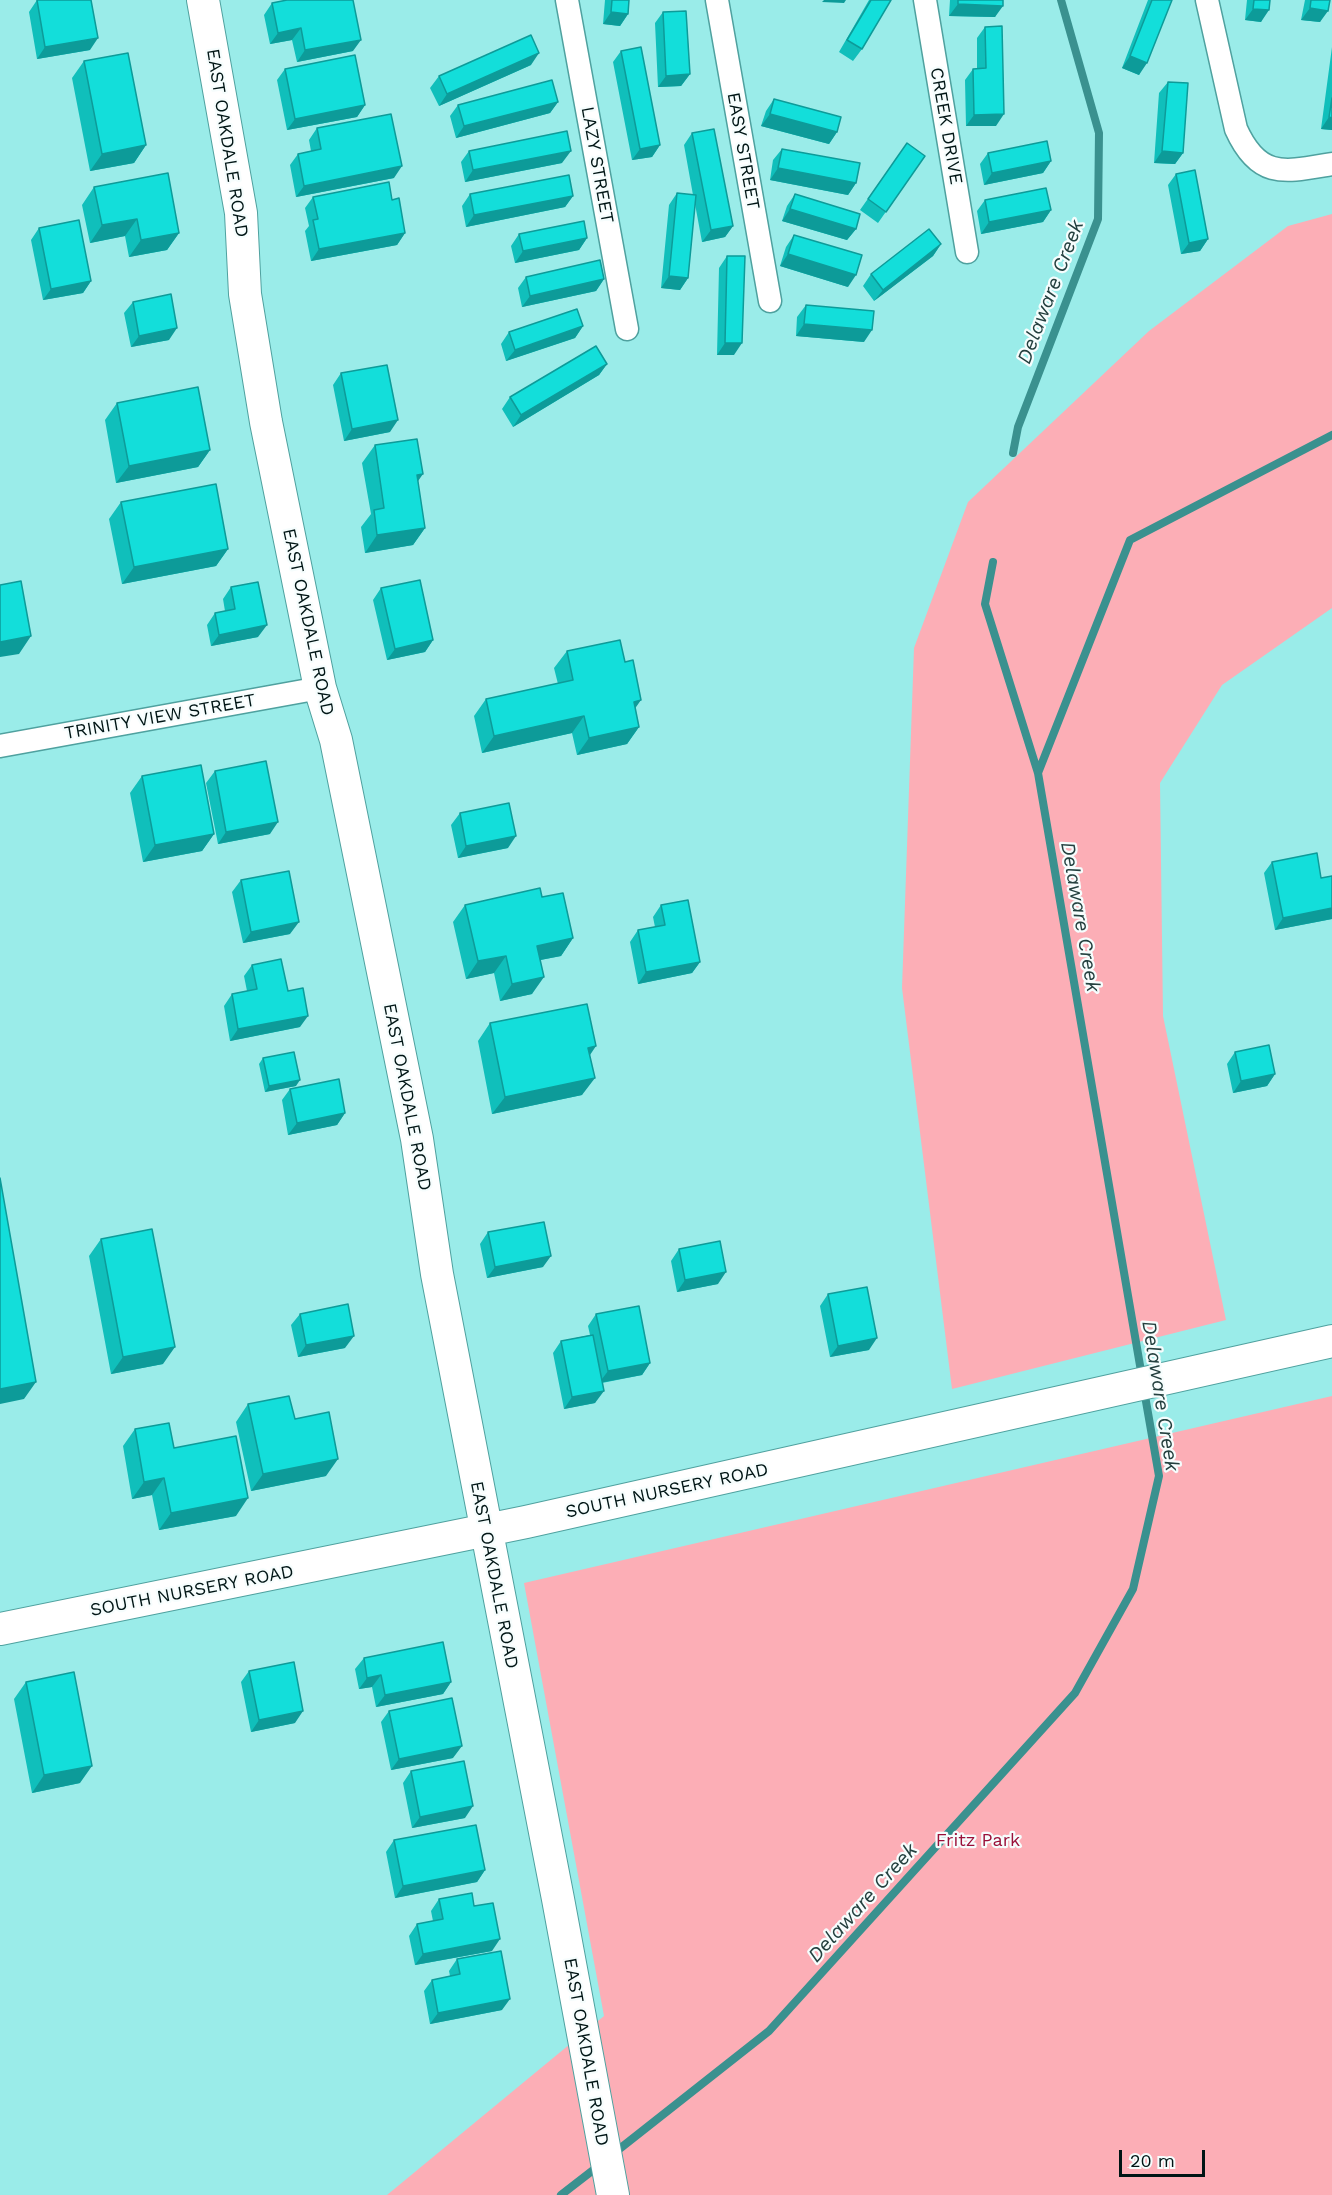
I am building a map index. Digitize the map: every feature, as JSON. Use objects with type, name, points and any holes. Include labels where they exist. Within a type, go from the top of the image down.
[{"type":"street","name":"EAST OAKDALE ROAD","points":[[203,0],[241,213],[245,294],[266,422],[320,688],[336,740],[417,1139],[437,1274],[613,2195]]},
{"type":"street","name":"LAZY STREET","points":[[567,0],[627,329]]},
{"type":"street","name":"EASY STREET","points":[[717,0],[770,301]]},
{"type":"street","name":"CREEK DRIVE","points":[[925,0],[967,252]]},
{"type":"street","points":[[1208,0],[1236,129],[1243,146],[1253,158],[1271,170],[1294,170],[1332,164]]},
{"type":"street","name":"TRINITY VIEW STREET","points":[[0,747],[320,688]]},
{"type":"street","name":"SOUTH NURSERY ROAD","points":[[0,1629],[485,1530],[1332,1341]]},
{"type":"green space","points":[[1332,214],[1332,608],[1222,685],[1160,783],[1163,1016],[1226,1320],[952,1389],[902,988],[914,648],[968,502],[1149,331],[1288,226]]},
{"type":"green space","name":"Fritz Park","points":[[1332,1396],[1332,2195],[387,2195],[604,2016],[524,1583]]},
{"type":"building","points":[[37,0],[91,0],[98,38],[45,47]]},
{"type":"building","points":[[287,0],[353,0],[361,40],[305,50],[301,28],[278,33],[272,3]]},
{"type":"building","points":[[612,0],[629,0],[628,14],[611,12]]},
{"type":"building","points":[[871,0],[891,0],[862,49],[847,40]]},
{"type":"building","points":[[958,0],[1003,0],[1003,6],[958,4]]},
{"type":"building","points":[[1152,0],[1172,0],[1147,63],[1130,56]]},
{"type":"building","points":[[1254,0],[1270,0],[1269,10],[1253,9]]},
{"type":"building","points":[[1311,0],[1330,0],[1328,11],[1310,8]]},
{"type":"building","points":[[686,11],[690,74],[666,76],[663,12]]},
{"type":"building","points":[[1002,26],[1004,114],[974,115],[973,69],[986,68],[985,27]]},
{"type":"building","points":[[531,35],[539,53],[447,94],[439,76]]},
{"type":"building","points":[[641,47],[660,145],[640,149],[621,51]]},
{"type":"building","points":[[128,53],[146,145],[102,154],[84,61]]},
{"type":"building","points":[[355,55],[365,105],[295,119],[285,69]]},
{"type":"building","points":[[552,80],[558,102],[464,126],[458,105]]},
{"type":"building","points":[[1168,82],[1188,83],[1183,153],[1162,151]]},
{"type":"building","points":[[1332,98],[1332,118],[1329,117]]},
{"type":"building","points":[[774,99],[841,117],[837,132],[770,114]]},
{"type":"building","points":[[391,114],[402,166],[304,186],[298,154],[321,149],[317,128]]},
{"type":"building","points":[[714,129],[733,226],[711,230],[692,133]]},
{"type":"building","points":[[567,131],[571,151],[473,170],[469,151]]},
{"type":"building","points":[[1047,141],[1051,161],[992,173],[988,153]]},
{"type":"building","points":[[907,143],[925,156],[886,212],[868,199]]},
{"type":"building","points":[[782,149],[860,163],[856,183],[778,168]]},
{"type":"building","points":[[1195,170],[1208,239],[1189,243],[1176,174]]},
{"type":"building","points":[[168,173],[179,233],[141,240],[137,219],[102,225],[94,187]]},
{"type":"building","points":[[569,175],[573,196],[474,215],[470,194]]},
{"type":"building","points":[[389,182],[392,200],[399,198],[405,233],[319,249],[313,220],[318,219],[313,197]]},
{"type":"building","points":[[1046,188],[1051,210],[989,222],[985,200]]},
{"type":"building","points":[[677,193],[696,195],[688,278],[669,276]]},
{"type":"building","points":[[795,194],[860,214],[856,229],[790,209]]},
{"type":"building","points":[[79,220],[91,281],[51,289],[39,228]]},
{"type":"building","points":[[584,221],[587,238],[523,251],[519,234]]},
{"type":"building","points":[[929,229],[941,244],[883,290],[871,274]]},
{"type":"building","points":[[794,235],[862,255],[856,275],[788,254]]},
{"type":"building","points":[[727,256],[745,256],[742,343],[725,343]]},
{"type":"building","points":[[600,260],[604,279],[530,296],[526,277]]},
{"type":"building","points":[[171,294],[177,328],[139,336],[133,302]]},
{"type":"building","points":[[806,305],[874,311],[872,330],[804,324]]},
{"type":"building","points":[[577,309],[583,326],[515,350],[509,332]]},
{"type":"building","points":[[596,346],[607,364],[521,415],[510,397]]},
{"type":"building","points":[[387,365],[398,420],[352,429],[341,373]]},
{"type":"building","points":[[198,387],[210,450],[129,466],[117,403]]},
{"type":"building","points":[[417,439],[423,474],[417,475],[425,528],[377,535],[374,510],[384,508],[375,445]]},
{"type":"building","points":[[216,484],[228,549],[134,567],[121,502]]},
{"type":"building","points":[[420,580],[433,640],[395,649],[381,588]]},
{"type":"building","points":[[21,581],[31,636],[0,642],[0,585]]},
{"type":"building","points":[[258,582],[267,625],[219,635],[215,613],[235,609],[231,587]]},
{"type":"building","points":[[620,640],[625,662],[633,660],[641,700],[634,702],[639,727],[589,738],[584,716],[494,736],[486,699],[573,680],[567,651]]},
{"type":"building","points":[[266,761],[278,822],[226,832],[215,771]]},
{"type":"building","points":[[201,765],[214,834],[155,845],[142,776]]},
{"type":"building","points":[[509,803],[516,836],[466,846],[460,813]]},
{"type":"building","points":[[1317,853],[1321,878],[1332,876],[1332,908],[1283,918],[1272,862]]},
{"type":"building","points":[[289,871],[299,922],[251,932],[241,880]]},
{"type":"building","points":[[540,888],[542,897],[563,893],[573,938],[537,946],[544,977],[512,984],[506,956],[478,961],[465,905]]},
{"type":"building","points":[[688,900],[700,962],[646,972],[638,930],[665,925],[661,905]]},
{"type":"building","points":[[281,959],[288,991],[303,988],[308,1016],[238,1029],[232,994],[257,989],[252,965]]},
{"type":"building","points":[[587,1004],[596,1046],[588,1048],[595,1078],[505,1097],[490,1023]]},
{"type":"building","points":[[1269,1045],[1275,1074],[1241,1081],[1235,1052]]},
{"type":"building","points":[[294,1052],[300,1080],[269,1086],[263,1058]]},
{"type":"building","points":[[339,1079],[345,1113],[297,1123],[290,1089]]},
{"type":"building","points":[[0,1178],[36,1382],[0,1389]]},
{"type":"building","points":[[544,1222],[551,1256],[495,1267],[488,1232]]},
{"type":"building","points":[[152,1229],[175,1347],[123,1357],[101,1239]]},
{"type":"building","points":[[720,1241],[726,1272],[685,1280],[679,1249]]},
{"type":"building","points":[[867,1287],[877,1338],[838,1346],[828,1294]]},
{"type":"building","points":[[348,1304],[354,1336],[306,1345],[300,1314]]},
{"type":"building","points":[[639,1306],[650,1363],[608,1371],[596,1314]]},
{"type":"building","points":[[593,1335],[604,1391],[572,1397],[561,1341]]},
{"type":"building","points":[[289,1396],[295,1419],[329,1412],[338,1459],[263,1474],[248,1404]]},
{"type":"building","points":[[169,1423],[174,1448],[236,1436],[248,1498],[171,1513],[164,1478],[144,1482],[135,1429]]},
{"type":"building","points":[[443,1642],[451,1682],[385,1695],[381,1675],[367,1678],[364,1658]]},
{"type":"building","points":[[294,1662],[303,1711],[259,1720],[249,1671]]},
{"type":"building","points":[[74,1672],[92,1766],[44,1775],[26,1682]]},
{"type":"building","points":[[452,1698],[462,1746],[399,1759],[389,1711]]},
{"type":"building","points":[[464,1761],[473,1806],[420,1817],[411,1771]]},
{"type":"building","points":[[476,1825],[485,1870],[403,1886],[394,1840]]},
{"type":"building","points":[[472,1893],[474,1906],[493,1903],[500,1939],[423,1954],[417,1924],[443,1919],[439,1899]]},
{"type":"building","points":[[501,1951],[510,1999],[438,2013],[432,1980],[460,1974],[457,1959]]},
{"type":"waterway","name":"Delaware Creek","points":[[1013,453],[1018,427],[1098,219],[1099,133],[1061,0]]},
{"type":"waterway","points":[[1038,773],[1130,540],[1332,435]]},
{"type":"waterway","name":"Delaware Creek","points":[[993,562],[985,604],[1038,773],[1142,1377]]},
{"type":"waterway","name":"Delaware Creek","points":[[613,2154],[769,2031],[1075,1693],[1133,1589],[1159,1476],[1144,1390]]},
{"type":"waterway","name":"Delaware Creek","points":[[561,2195],[601,2164]]}]
